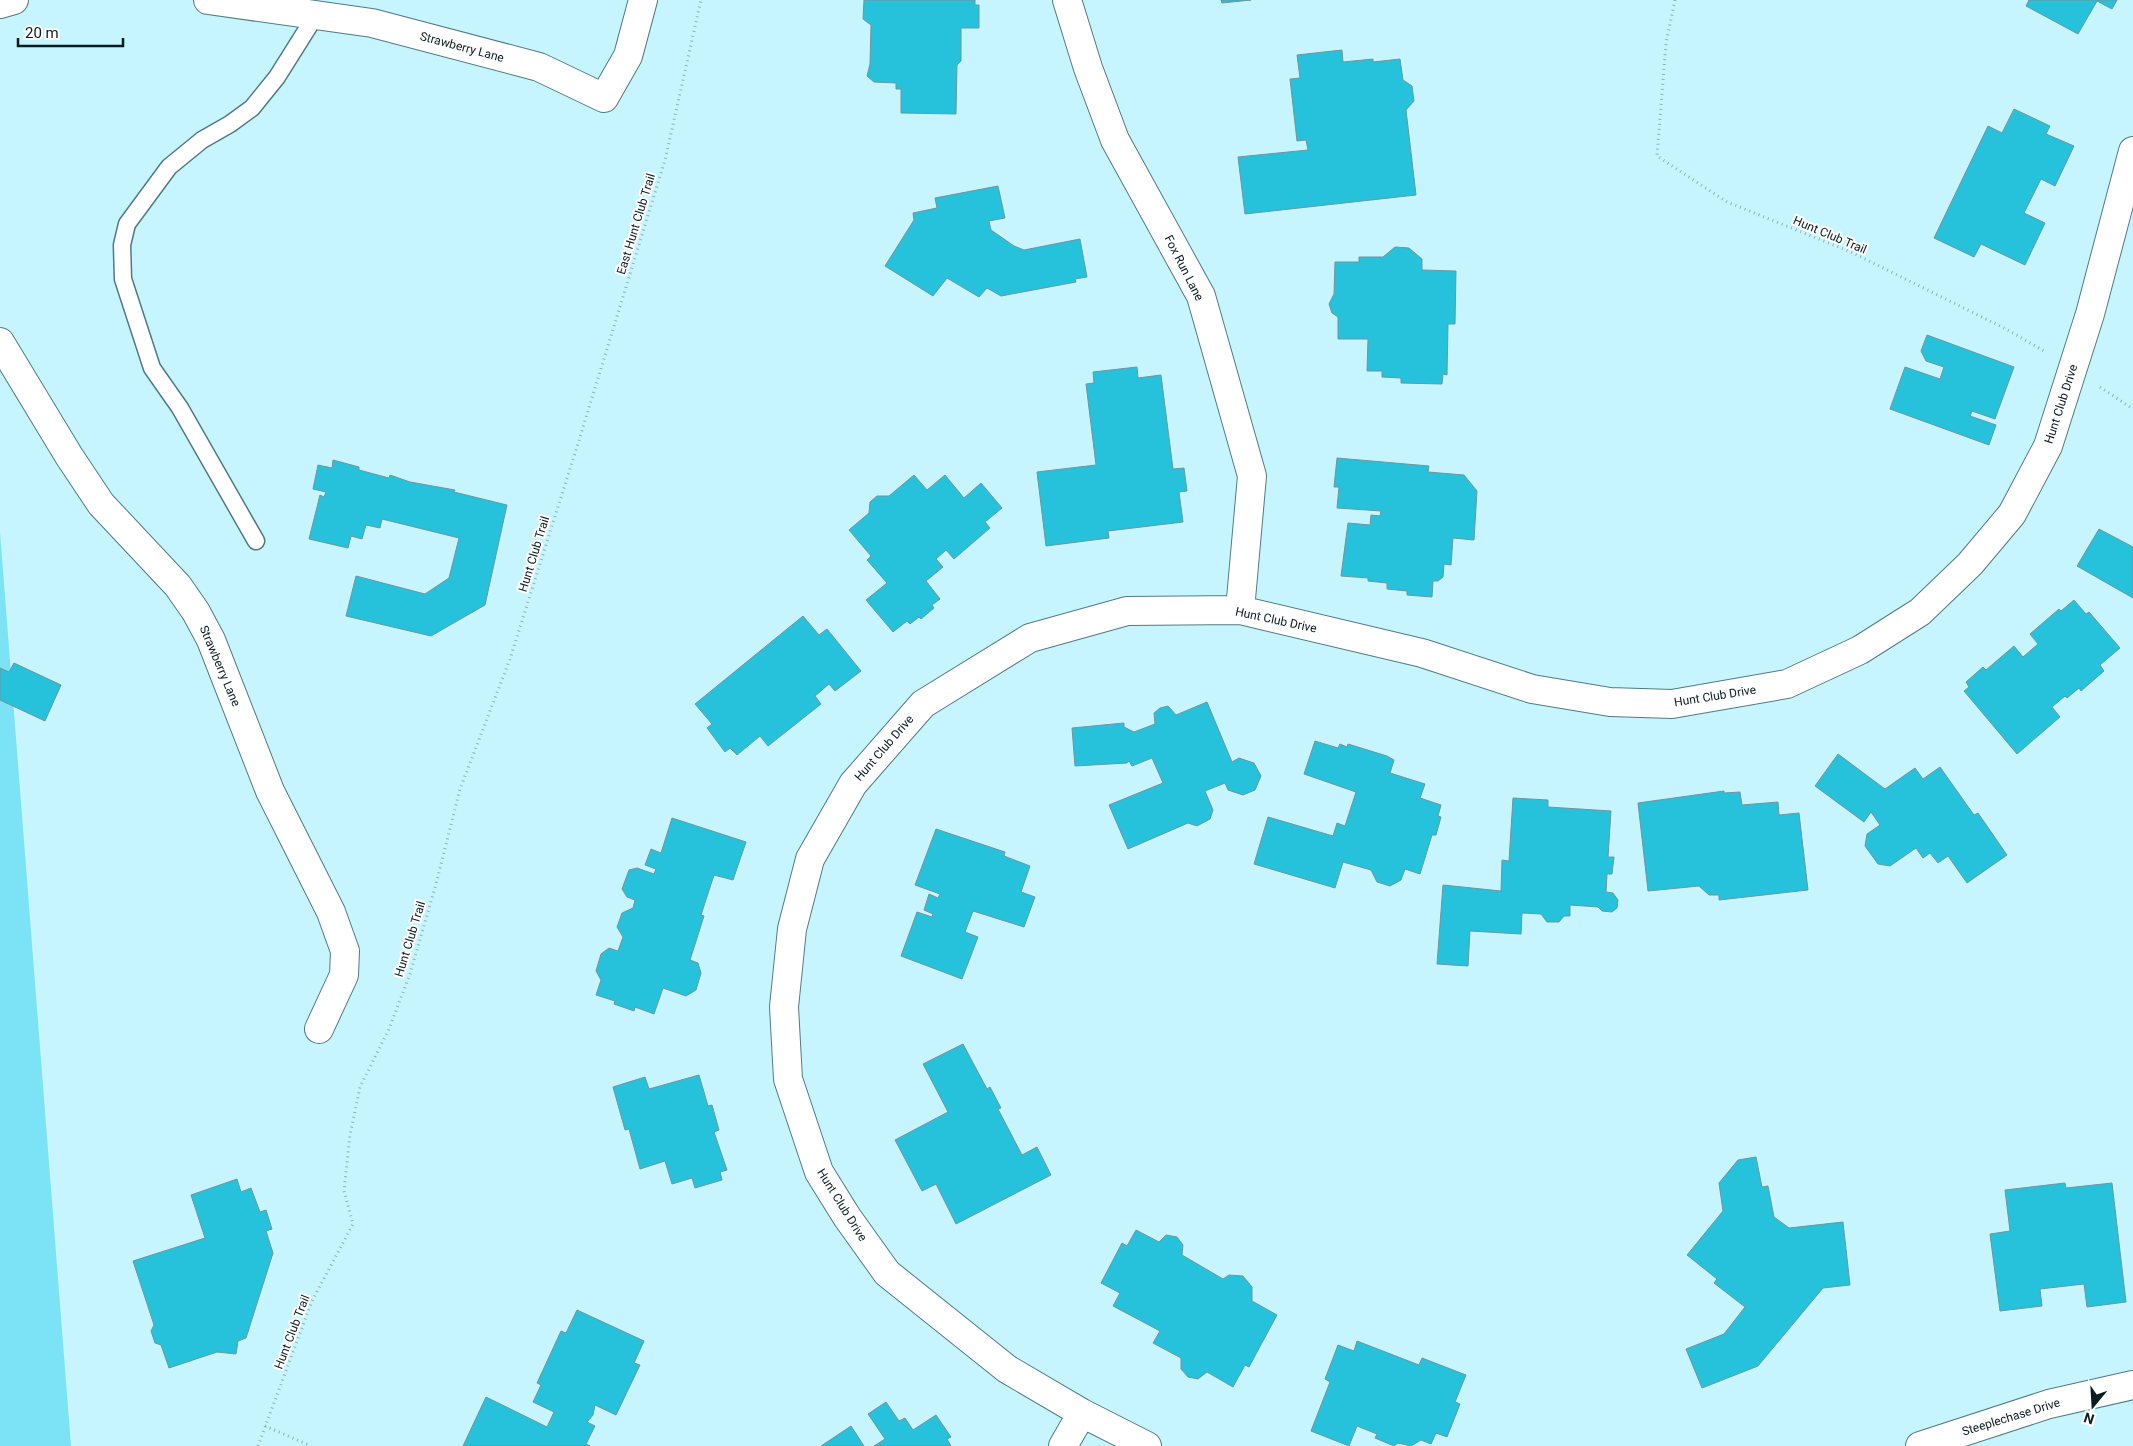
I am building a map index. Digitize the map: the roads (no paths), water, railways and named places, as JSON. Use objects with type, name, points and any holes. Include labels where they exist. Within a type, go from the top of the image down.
[{"type":"street","points":[[0,4],[14,0]]},
{"type":"street","name":"Strawberry Lane","points":[[208,0],[372,23],[539,67],[604,98],[628,56],[643,0]]},
{"type":"street","name":"Fox Run Lane","points":[[1067,0],[1088,68],[1115,140],[1201,296],[1252,476],[1240,610]]},
{"type":"street","name":"Hunt Club Drive","points":[[1082,1413],[1007,1369],[887,1273],[847,1217],[819,1172],[788,1079],[784,1007],[792,929],[810,859],[853,784],[923,704],[1030,638],[1127,611],[1240,610],[1422,653],[1532,689],[1610,702],[1672,704],[1787,684],[1860,650],[1920,612],[1970,564],[2012,514],[2048,446],[2090,314],[2133,151]]},
{"type":"street","name":"Strawberry Lane","points":[[0,342],[69,456],[101,504],[178,586],[196,612],[211,640],[270,791],[331,912],[345,951],[344,975],[319,1029]]},
{"type":"street","name":"Steeplechase Drive","points":[[1920,1446],[2049,1404],[2133,1385]]},
{"type":"street","points":[[1063,1446],[1082,1413],[1147,1446]]},
{"type":"lane","points":[[256,541],[180,408],[152,368],[123,279],[122,245],[127,224],[169,167],[202,140],[230,124],[252,108],[277,77],[316,15]]}]
